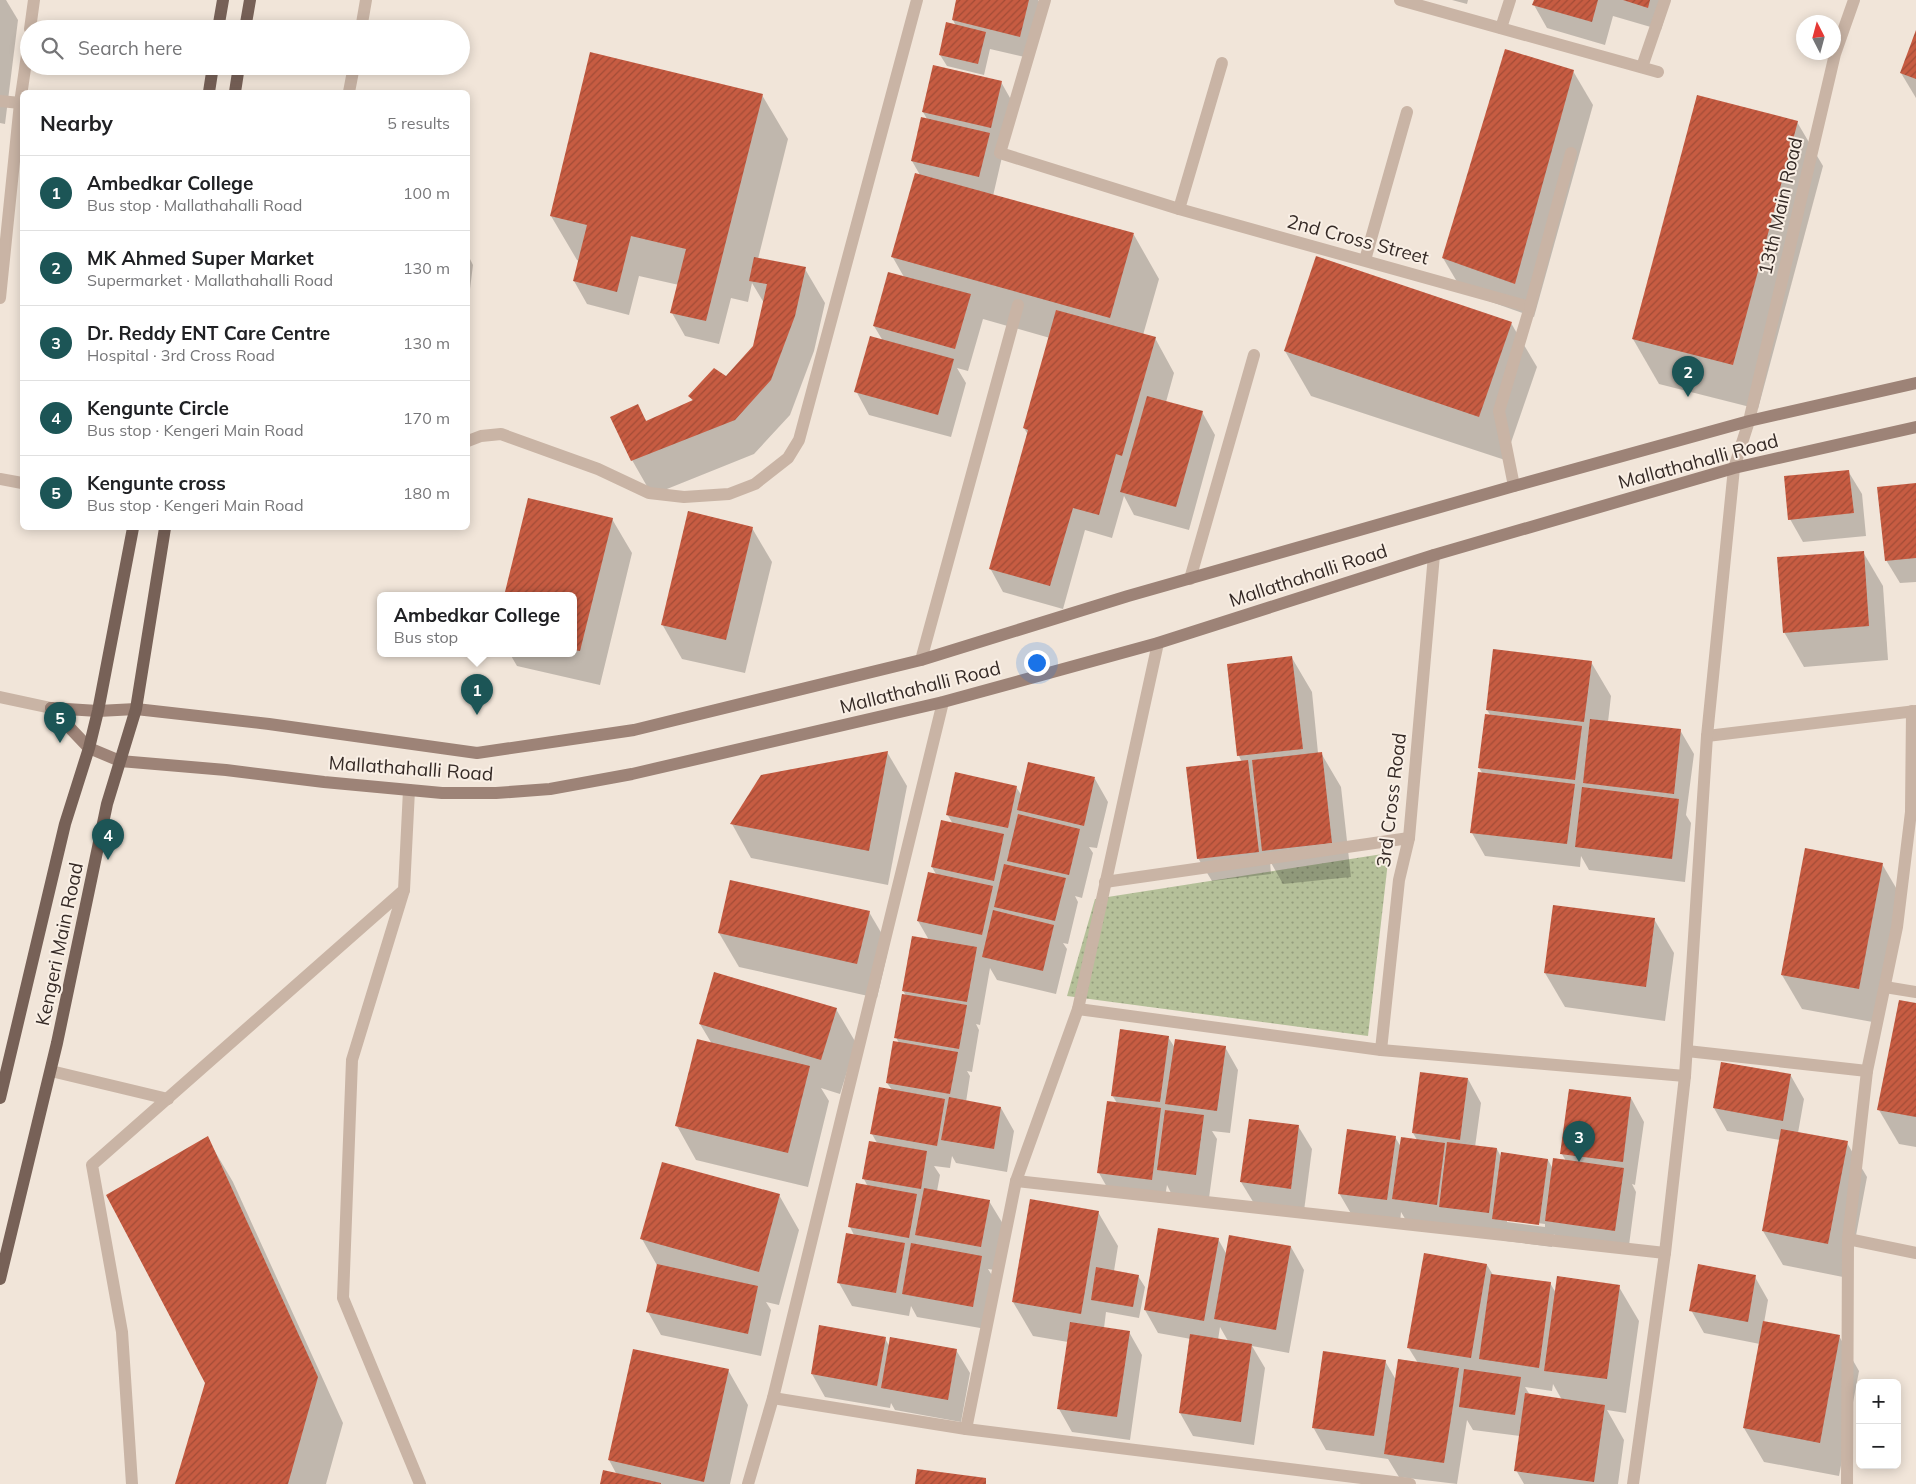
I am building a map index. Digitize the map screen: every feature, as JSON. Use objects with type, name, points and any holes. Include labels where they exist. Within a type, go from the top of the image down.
[{"type":"main road","points":[[220,20],[223,0]]},
{"type":"main road","points":[[247,20],[250,0]]},
{"type":"main road","points":[[209,90],[212,75]]},
{"type":"main road","points":[[234,90],[237,75]]},
{"type":"main road","name":"Mallathahalli Road","points":[[51,708],[98,711],[136,709],[269,724],[477,753],[634,730],[922,660],[1190,579],[1514,486],[1748,421],[1916,383]]},
{"type":"main road","name":"Mallathahalli Road","points":[[89,748],[120,761],[226,770],[324,782],[442,793],[496,793],[550,789],[632,774],[943,702],[1158,643],[1434,555],[1734,468],[1916,428]]},
{"type":"main road","name":"Kengeri Main Road","points":[[0,1098],[65,824],[89,748],[98,711],[133,530]]},
{"type":"main road","name":"Kengeri Main Road","points":[[0,1279],[50,1071],[107,804],[136,709],[165,530]]},
{"type":"main road","points":[[51,708],[89,748]]},
{"type":"street","points":[[31,20],[34,0]]},
{"type":"street","points":[[363,20],[366,0]]},
{"type":"street","points":[[470,440],[481,436],[501,434],[598,469],[649,493],[684,497],[729,494],[755,484],[788,458],[799,440],[916,0]]},
{"type":"street","name":"2nd Cross Street","points":[[1045,0],[1000,153],[1179,209],[1530,307]]},
{"type":"street","points":[[1400,0],[1658,72]]},
{"type":"street","points":[[1501,28],[1510,0]]},
{"type":"street","points":[[1642,67],[1665,0]]},
{"type":"street","name":"13th Main Road","points":[[1633,1484],[1665,1253],[1685,1076],[1706,736],[1734,468],[1748,421],[1835,54],[1854,0]]},
{"type":"street","points":[[1179,209],[1222,63]]},
{"type":"street","points":[[22,90],[24,75]]},
{"type":"street","points":[[349,90],[352,75]]},
{"type":"street","points":[[0,101],[20,103],[0,298]]},
{"type":"street","points":[[1365,260],[1406,112]]},
{"type":"street","points":[[1514,486],[1499,411],[1530,307],[1571,153]]},
{"type":"street","points":[[922,660],[1018,305]]},
{"type":"street","points":[[1190,579],[1254,354]]},
{"type":"street","points":[[0,479],[20,483]]},
{"type":"street","name":"3rd Cross Road","points":[[1381,1050],[1400,880],[1409,838],[1434,555]]},
{"type":"street","points":[[966,1429],[1016,1181],[1078,1009],[1158,643]]},
{"type":"street","points":[[0,697],[51,708]]},
{"type":"street","points":[[748,1484],[773,1398],[943,702]]},
{"type":"street","points":[[1706,736],[1914,711],[1911,812],[1897,927],[1867,1071],[1848,1239],[1847,1484]]},
{"type":"street","points":[[409,790],[404,890],[352,1060],[343,1298],[420,1484]]},
{"type":"street","points":[[1105,882],[1409,838]]},
{"type":"street","points":[[132,1484],[122,1332],[92,1165],[404,890]]},
{"type":"street","points":[[1886,987],[1916,992]]},
{"type":"street","points":[[1078,1009],[1381,1050],[1685,1076]]},
{"type":"street","points":[[1687,1051],[1867,1071]]},
{"type":"street","points":[[50,1071],[168,1099]]},
{"type":"street","points":[[1016,1181],[1665,1253]]},
{"type":"street","points":[[1848,1239],[1916,1252]]},
{"type":"street","points":[[773,1398],[966,1429],[1410,1484]]},
{"type":"green space","points":[[1389,853],[1368,1036],[1067,996],[1095,899]]},
{"type":"building","points":[[956,0],[1029,0],[1020,37],[952,20]]},
{"type":"building","points":[[1534,0],[1598,0],[1592,22],[1532,5]]},
{"type":"building","points":[[1623,0],[1650,0],[1648,8]]},
{"type":"building","points":[[946,22],[986,32],[978,64],[939,55]]},
{"type":"building","points":[[1916,30],[1916,79],[1900,73]]},
{"type":"building","points":[[1505,49],[1574,70],[1515,284],[1442,258]]},
{"type":"building","points":[[590,52],[763,94],[706,321],[670,313],[686,249],[631,236],[617,292],[573,281],[587,225],[550,216]]},
{"type":"building","points":[[933,65],[1002,81],[991,128],[922,112]]},
{"type":"building","points":[[1697,95],[1798,121],[1733,365],[1632,339]]},
{"type":"building","points":[[921,117],[990,133],[979,177],[911,161]]},
{"type":"building","points":[[915,173],[1134,233],[1110,318],[891,257]]},
{"type":"building","points":[[1316,256],[1512,322],[1479,417],[1284,351]]},
{"type":"building","points":[[754,257],[806,267],[795,316],[771,380],[735,420],[631,461],[610,417],[638,404],[646,421],[693,400],[688,396],[714,368],[726,376],[753,346],[767,284],[749,281]]},
{"type":"building","points":[[888,272],[971,294],[955,349],[873,326]]},
{"type":"building","points":[[1056,310],[1156,337],[1122,456],[1116,454],[1099,515],[1073,508],[1050,586],[989,569],[1028,430],[1023,428]]},
{"type":"building","points":[[870,336],[954,359],[938,415],[854,392]]},
{"type":"building","points":[[1147,396],[1203,411],[1176,507],[1120,492]]},
{"type":"building","points":[[1849,470],[1854,513],[1788,520],[1784,476]]},
{"type":"building","points":[[1916,483],[1916,558],[1885,561],[1877,487]]},
{"type":"building","points":[[528,498],[613,518],[580,651],[577,651],[577,592],[505,592]]},
{"type":"building","points":[[688,511],[753,527],[726,640],[661,625]]},
{"type":"building","points":[[1864,551],[1869,626],[1783,633],[1777,557]]},
{"type":"building","points":[[1493,649],[1592,661],[1584,722],[1486,710]]},
{"type":"building","points":[[1292,656],[1303,749],[1237,756],[1227,664]]},
{"type":"building","points":[[1485,714],[1582,726],[1575,780],[1478,768]]},
{"type":"building","points":[[1590,719],[1681,729],[1674,794],[1583,783]]},
{"type":"building","points":[[888,751],[869,851],[730,824],[761,775]]},
{"type":"building","points":[[1322,752],[1332,843],[1262,851],[1252,760]]},
{"type":"building","points":[[1248,760],[1259,852],[1197,859],[1186,767]]},
{"type":"building","points":[[1028,762],[1095,777],[1084,826],[1017,810]]},
{"type":"building","points":[[955,772],[1017,786],[1008,828],[946,815]]},
{"type":"building","points":[[1478,772],[1575,784],[1567,844],[1470,833]]},
{"type":"building","points":[[1582,787],[1679,799],[1672,859],[1575,847]]},
{"type":"building","points":[[1018,814],[1080,829],[1069,875],[1007,861]]},
{"type":"building","points":[[941,820],[1004,834],[994,881],[931,867]]},
{"type":"building","points":[[1805,848],[1883,863],[1859,989],[1781,975]]},
{"type":"building","points":[[1004,864],[1066,878],[1055,921],[994,907]]},
{"type":"building","points":[[928,872],[993,886],[982,935],[917,921]]},
{"type":"building","points":[[730,880],[870,911],[857,964],[718,933]]},
{"type":"building","points":[[1553,905],[1655,918],[1646,987],[1544,973]]},
{"type":"building","points":[[993,910],[1054,925],[1043,971],[982,957]]},
{"type":"building","points":[[912,936],[977,947],[967,1002],[902,991]]},
{"type":"building","points":[[714,972],[837,1008],[821,1060],[699,1024]]},
{"type":"building","points":[[902,994],[967,1005],[959,1049],[894,1038]]},
{"type":"building","points":[[1899,1000],[1916,1003],[1916,1117],[1877,1110]]},
{"type":"building","points":[[1120,1029],[1169,1036],[1160,1102],[1111,1096]]},
{"type":"building","points":[[697,1039],[810,1066],[788,1153],[675,1126]]},
{"type":"building","points":[[1175,1039],[1226,1046],[1217,1111],[1165,1104]]},
{"type":"building","points":[[893,1041],[958,1052],[950,1094],[886,1083]]},
{"type":"building","points":[[1721,1062],[1791,1074],[1783,1121],[1713,1108]]},
{"type":"building","points":[[1420,1072],[1468,1078],[1460,1140],[1412,1133]]},
{"type":"building","points":[[879,1087],[945,1099],[937,1146],[870,1134]]},
{"type":"building","points":[[1569,1089],[1631,1097],[1623,1162],[1560,1154]]},
{"type":"building","points":[[949,1097],[1001,1107],[994,1149],[941,1140]]},
{"type":"building","points":[[1107,1101],[1161,1108],[1152,1180],[1097,1173]]},
{"type":"building","points":[[1165,1110],[1204,1115],[1196,1175],[1157,1170]]},
{"type":"building","points":[[1249,1119],[1299,1125],[1291,1189],[1240,1182]]},
{"type":"building","points":[[1347,1129],[1396,1136],[1387,1200],[1338,1194]]},
{"type":"building","points":[[1781,1129],[1848,1141],[1828,1244],[1762,1231]]},
{"type":"building","points":[[208,1136],[318,1377],[288,1484],[175,1484],[205,1383],[106,1195]]},
{"type":"building","points":[[1401,1137],[1445,1143],[1437,1205],[1392,1199]]},
{"type":"building","points":[[869,1141],[927,1151],[921,1189],[862,1179]]},
{"type":"building","points":[[1447,1142],[1497,1148],[1489,1213],[1439,1207]]},
{"type":"building","points":[[1501,1152],[1548,1159],[1539,1225],[1492,1219]]},
{"type":"building","points":[[1553,1158],[1624,1168],[1615,1231],[1545,1221]]},
{"type":"building","points":[[662,1162],[780,1194],[759,1272],[640,1239]]},
{"type":"building","points":[[856,1183],[917,1194],[909,1238],[848,1227]]},
{"type":"building","points":[[924,1188],[990,1200],[981,1247],[915,1235]]},
{"type":"building","points":[[1030,1199],[1099,1211],[1081,1314],[1012,1302]]},
{"type":"building","points":[[1158,1228],[1219,1238],[1204,1321],[1144,1310]]},
{"type":"building","points":[[846,1233],[905,1243],[896,1293],[837,1283]]},
{"type":"building","points":[[1229,1235],[1291,1246],[1276,1330],[1214,1319]]},
{"type":"building","points":[[911,1243],[982,1256],[973,1307],[902,1294]]},
{"type":"building","points":[[1424,1253],[1487,1264],[1471,1358],[1407,1348]]},
{"type":"building","points":[[657,1264],[758,1286],[748,1334],[646,1312]]},
{"type":"building","points":[[1698,1264],[1756,1275],[1748,1322],[1689,1311]]},
{"type":"building","points":[[1096,1267],[1139,1275],[1133,1307],[1091,1300]]},
{"type":"building","points":[[1491,1274],[1551,1282],[1539,1368],[1479,1359]]},
{"type":"building","points":[[1557,1276],[1620,1285],[1607,1379],[1544,1371]]},
{"type":"building","points":[[1763,1321],[1840,1335],[1820,1443],[1743,1428]]},
{"type":"building","points":[[1070,1322],[1130,1331],[1117,1417],[1057,1409]]},
{"type":"building","points":[[819,1325],[886,1337],[877,1386],[811,1374]]},
{"type":"building","points":[[1190,1334],[1252,1344],[1241,1422],[1179,1413]]},
{"type":"building","points":[[890,1337],[957,1349],[948,1400],[881,1388]]},
{"type":"building","points":[[633,1349],[729,1369],[704,1482],[608,1460]]},
{"type":"building","points":[[1323,1351],[1386,1360],[1374,1436],[1312,1428]]},
{"type":"building","points":[[1398,1359],[1459,1368],[1444,1463],[1384,1454]]},
{"type":"building","points":[[1464,1369],[1521,1377],[1515,1415],[1459,1407]]},
{"type":"building","points":[[1525,1393],[1605,1405],[1594,1482],[1514,1471]]},
{"type":"building","points":[[917,1469],[986,1478],[986,1484],[915,1484]]},
{"type":"building","points":[[603,1470],[661,1483],[661,1484],[600,1484]]},
{"type":"place","name":"MK Ahmed Super Market","points":[[1688,397]]},
{"type":"place","name":"Ambedkar College","points":[[477,715]]},
{"type":"place","name":"Kengunte cross","points":[[60,743]]},
{"type":"place","name":"Kengunte Circle","points":[[108,860]]},
{"type":"place","name":"Dr. Reddy ENT Care Centre","points":[[1579,1162]]}]
